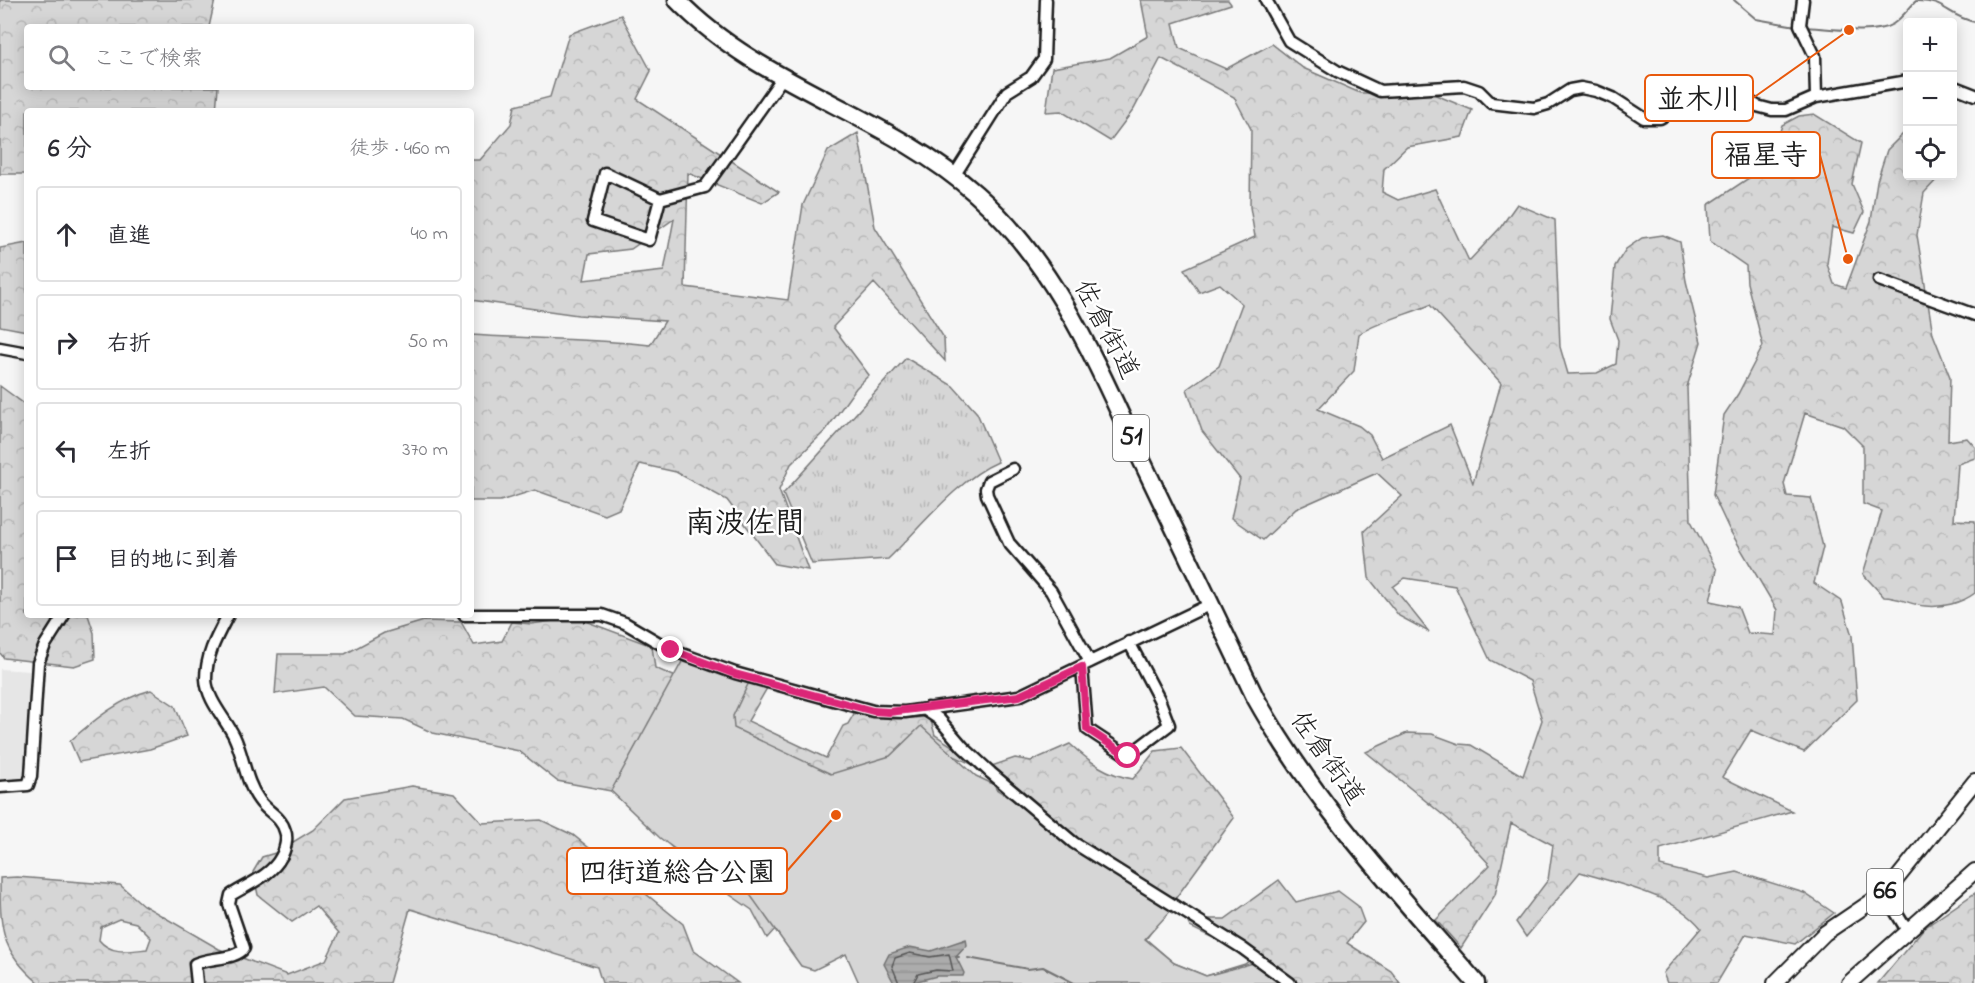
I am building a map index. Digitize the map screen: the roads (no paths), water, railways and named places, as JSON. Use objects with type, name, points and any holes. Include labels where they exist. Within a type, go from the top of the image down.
[{"type":"highway","name":"佐倉街道","points":[[677,0],[719,38],[783,77],[895,137],[954,176],[977,194],[1008,226],[1064,302],[1255,697],[1297,767],[1343,828],[1476,983]]},
{"type":"main road","name":"66","points":[[1775,983],[1825,933],[1884,893],[1975,781]]},
{"type":"main road","name":"66","points":[[1850,983],[1975,871]]},
{"type":"street","points":[[954,176],[1007,92],[1031,77],[1044,59],[1046,0]]},
{"type":"street","points":[[1266,0],[1289,41],[1337,71],[1380,91],[1464,86],[1479,91],[1491,103],[1534,108],[1548,104],[1570,90],[1581,88],[1613,98],[1644,118],[1660,118],[1702,93],[1729,88],[1757,106],[1772,110],[1786,110],[1815,97],[1903,82]]},
{"type":"street","points":[[1803,0],[1800,28],[1815,56],[1815,97]]},
{"type":"street","points":[[660,199],[649,240],[593,221],[605,172],[660,199],[705,188],[783,77]]},
{"type":"street","points":[[1957,88],[1975,95]]},
{"type":"street","points":[[1879,280],[1975,315]]},
{"type":"street","points":[[0,348],[24,352]]},
{"type":"street","points":[[1013,470],[989,482],[986,489],[987,495],[1010,543],[1051,591],[1086,665],[1087,729],[1128,756],[1169,725],[1159,699],[1129,642]]},
{"type":"street","points":[[474,615],[602,615],[625,623],[671,650],[735,674],[873,711],[905,712],[1019,696],[1211,604]]},
{"type":"street","points":[[0,788],[28,785],[31,776],[38,663],[45,645],[62,618]]},
{"type":"street","points":[[197,983],[195,964],[219,956],[235,956],[244,948],[228,904],[231,896],[275,867],[282,856],[286,832],[278,817],[260,801],[250,784],[235,738],[209,693],[208,662],[212,646],[226,618]]},
{"type":"street","points":[[927,708],[927,711],[939,719],[963,747],[1074,843],[1242,948],[1290,983]]},
{"type":"street","points":[[1884,893],[1908,932]]},
{"type":"water","points":[[966,939],[967,945],[956,957],[964,973],[963,976],[937,976],[910,983],[894,983],[884,964],[889,954],[910,947],[931,951]]},
{"type":"waterway","points":[[1734,0],[1756,19],[1796,26]]},
{"type":"waterway","points":[[1804,27],[1837,30],[1885,28],[1896,22],[1916,1],[1934,3],[1959,17],[1975,22]]},
{"type":"waterway","points":[[968,958],[1028,969],[1043,967],[1074,983]]},
{"type":"place","name":"並木川","points":[[1849,30]]},
{"type":"place","name":"福星寺","points":[[1848,259]]},
{"type":"place","name":"四街道総合公園","points":[[836,815]]},
{"type":"district","name":"南波佐間","points":[[745,525]]}]
